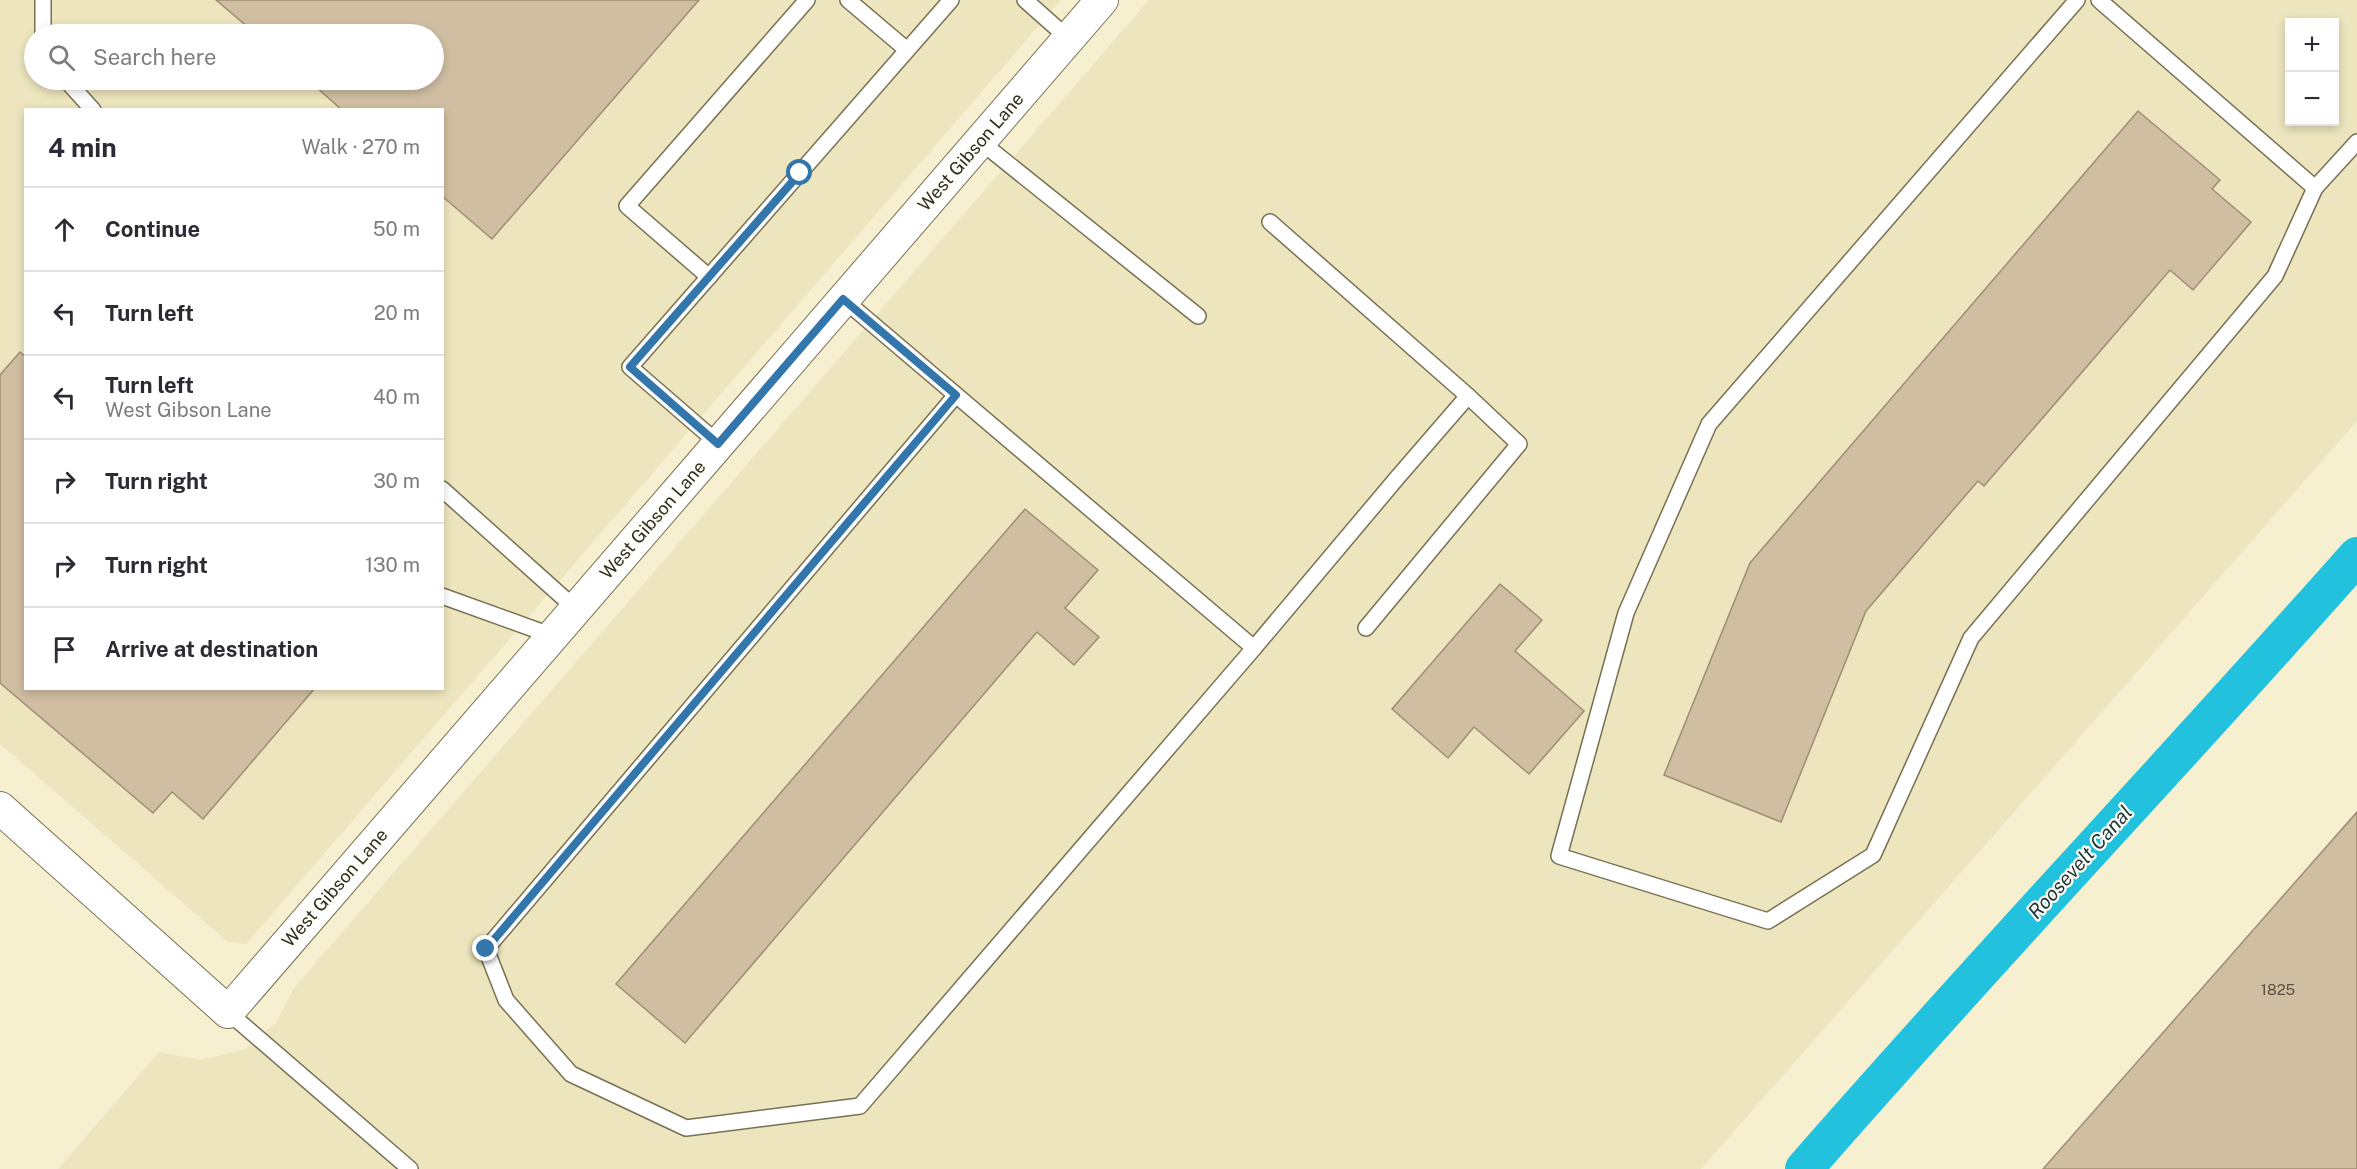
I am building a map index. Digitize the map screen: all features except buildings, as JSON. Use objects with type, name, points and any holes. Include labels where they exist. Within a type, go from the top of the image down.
[{"type":"street","name":"West Gibson Lane","points":[[228,1012],[1102,0]]},
{"type":"street","points":[[0,808],[228,1012]]},
{"type":"lane","points":[[43,0],[43,24]]},
{"type":"lane","points":[[709,277],[627,206],[807,0]]},
{"type":"lane","points":[[848,0],[908,50]]},
{"type":"lane","points":[[718,444],[630,367],[951,0]]},
{"type":"lane","points":[[1025,0],[1069,39]]},
{"type":"lane","points":[[2077,0],[1709,424],[1626,613],[1559,856],[1768,921],[1873,855],[1971,638],[2275,276],[2316,188],[2357,142]]},
{"type":"lane","points":[[2100,0],[2316,188]]},
{"type":"lane","points":[[75,90],[91,108]]},
{"type":"lane","points":[[981,142],[1198,316]]},
{"type":"lane","points":[[1270,222],[1468,396],[1519,444],[1366,628]]},
{"type":"lane","points":[[843,299],[1254,648]]},
{"type":"lane","points":[[956,395],[486,949],[506,1000],[571,1074],[686,1128],[860,1106],[1468,396]]},
{"type":"lane","points":[[444,491],[576,609]]},
{"type":"lane","points":[[444,597],[553,636]]},
{"type":"lane","points":[[228,1012],[410,1169]]},
{"type":"shaded area","points":[[0,0],[1061,0],[246,944],[228,942],[0,744]]},
{"type":"shaded area","points":[[1149,0],[2357,0],[2357,421],[1701,1169],[58,1169],[159,1052],[200,1060],[246,1049],[276,1023],[294,988]]},
{"type":"waterway","name":"Roosevelt Canal","points":[[1804,1169],[1941,1014],[2357,556]]},
{"type":"route","points":[[486,949],[956,395],[843,299],[718,444],[630,367],[800,173]]}]
